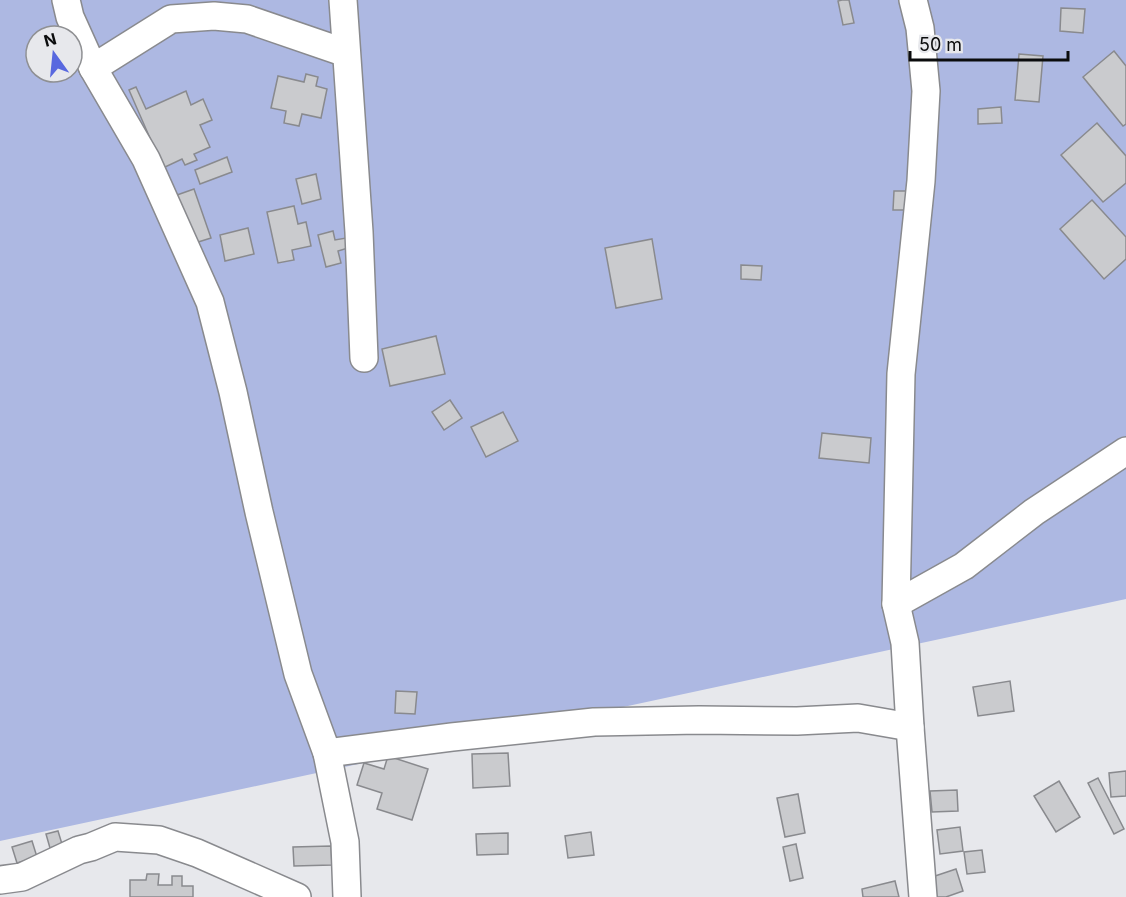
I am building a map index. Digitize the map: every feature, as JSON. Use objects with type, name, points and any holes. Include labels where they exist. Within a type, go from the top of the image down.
[{"type":"street","points":[[66,0],[70,17],[93,68],[146,159],[210,302],[298,674],[327,753],[345,842],[347,897]]},
{"type":"street","points":[[344,0],[359,232],[364,358]]},
{"type":"street","points":[[913,0],[920,28],[926,91],[921,181],[901,374],[896,604],[905,644],[923,897]]},
{"type":"street","points":[[93,68],[171,19],[214,16],[247,19],[346,53]]},
{"type":"street","points":[[896,604],[964,566],[1034,512],[1126,451]]},
{"type":"street","points":[[327,753],[594,722],[797,721],[858,718],[910,728]]},
{"type":"street","points":[[0,880],[22,877],[79,850],[115,837],[159,840],[197,853],[297,897]]},
{"type":"shaded area","points":[[0,0],[1126,0],[1126,599],[0,841]]},
{"type":"building","points":[[849,0],[854,23],[843,25],[838,1]]},
{"type":"building","points":[[1061,8],[1085,9],[1083,33],[1060,31]]},
{"type":"building","points":[[1114,51],[1126,66],[1126,124],[1123,126],[1083,77]]},
{"type":"building","points":[[1019,54],[1043,56],[1039,102],[1015,100]]},
{"type":"building","points":[[306,74],[318,77],[316,86],[327,89],[321,118],[302,114],[299,126],[284,123],[286,111],[271,108],[278,76],[304,82]]},
{"type":"building","points":[[136,87],[146,109],[186,91],[191,105],[203,99],[212,120],[200,125],[210,147],[194,154],[197,160],[185,165],[182,159],[163,168],[129,90]]},
{"type":"building","points":[[1001,107],[1002,123],[978,124],[978,109]]},
{"type":"building","points":[[1097,123],[1126,156],[1126,183],[1103,202],[1061,155]]},
{"type":"building","points":[[227,157],[232,172],[200,184],[195,170]]},
{"type":"building","points":[[316,174],[321,199],[302,204],[296,179]]},
{"type":"building","points":[[194,189],[211,238],[195,243],[177,195]]},
{"type":"building","points":[[894,191],[912,191],[912,210],[893,210]]},
{"type":"building","points":[[1092,200],[1126,237],[1126,259],[1104,279],[1060,229]]},
{"type":"building","points":[[294,206],[298,224],[306,222],[311,246],[292,250],[294,260],[278,263],[267,212]]},
{"type":"building","points":[[248,228],[254,254],[225,261],[220,235]]},
{"type":"building","points":[[333,231],[335,240],[346,238],[348,248],[338,251],[341,263],[326,267],[318,235]]},
{"type":"building","points":[[652,239],[662,299],[616,308],[605,248]]},
{"type":"building","points":[[741,265],[762,266],[761,280],[741,279]]},
{"type":"building","points":[[436,336],[445,374],[390,386],[382,349]]},
{"type":"building","points":[[450,400],[462,418],[444,430],[432,412]]},
{"type":"building","points":[[503,412],[518,441],[486,457],[471,427]]},
{"type":"building","points":[[822,433],[871,438],[869,463],[819,458]]},
{"type":"building","points":[[1010,681],[1014,711],[978,716],[973,687]]},
{"type":"building","points":[[396,691],[417,692],[415,714],[395,713]]},
{"type":"building","points":[[508,753],[510,786],[473,788],[472,754]]},
{"type":"building","points":[[388,756],[428,769],[412,820],[377,809],[382,793],[357,785],[364,763],[384,769]]},
{"type":"building","points":[[1126,771],[1126,796],[1111,797],[1109,773]]},
{"type":"building","points":[[1098,778],[1124,829],[1114,834],[1088,783]]},
{"type":"building","points":[[1059,781],[1080,817],[1056,832],[1034,796]]},
{"type":"building","points":[[957,790],[958,811],[932,812],[930,791]]},
{"type":"building","points":[[798,794],[805,833],[785,837],[777,798]]},
{"type":"building","points":[[960,827],[963,851],[940,854],[937,830]]},
{"type":"building","points":[[58,831],[62,844],[50,848],[46,834]]},
{"type":"building","points":[[591,832],[594,855],[568,858],[565,836]]},
{"type":"building","points":[[508,833],[508,854],[477,855],[476,834]]},
{"type":"building","points":[[32,841],[37,857],[17,863],[12,847]]},
{"type":"building","points":[[796,844],[803,878],[790,881],[783,847]]},
{"type":"building","points":[[331,846],[332,865],[294,866],[293,847]]},
{"type":"building","points":[[982,850],[985,872],[967,874],[964,852]]},
{"type":"building","points":[[956,869],[963,891],[946,897],[935,897],[929,878]]},
{"type":"building","points":[[147,874],[159,874],[158,885],[172,885],[172,876],[182,876],[182,886],[193,886],[193,897],[130,897],[130,880],[146,880]]},
{"type":"building","points":[[895,881],[899,897],[863,897],[862,889]]}]
